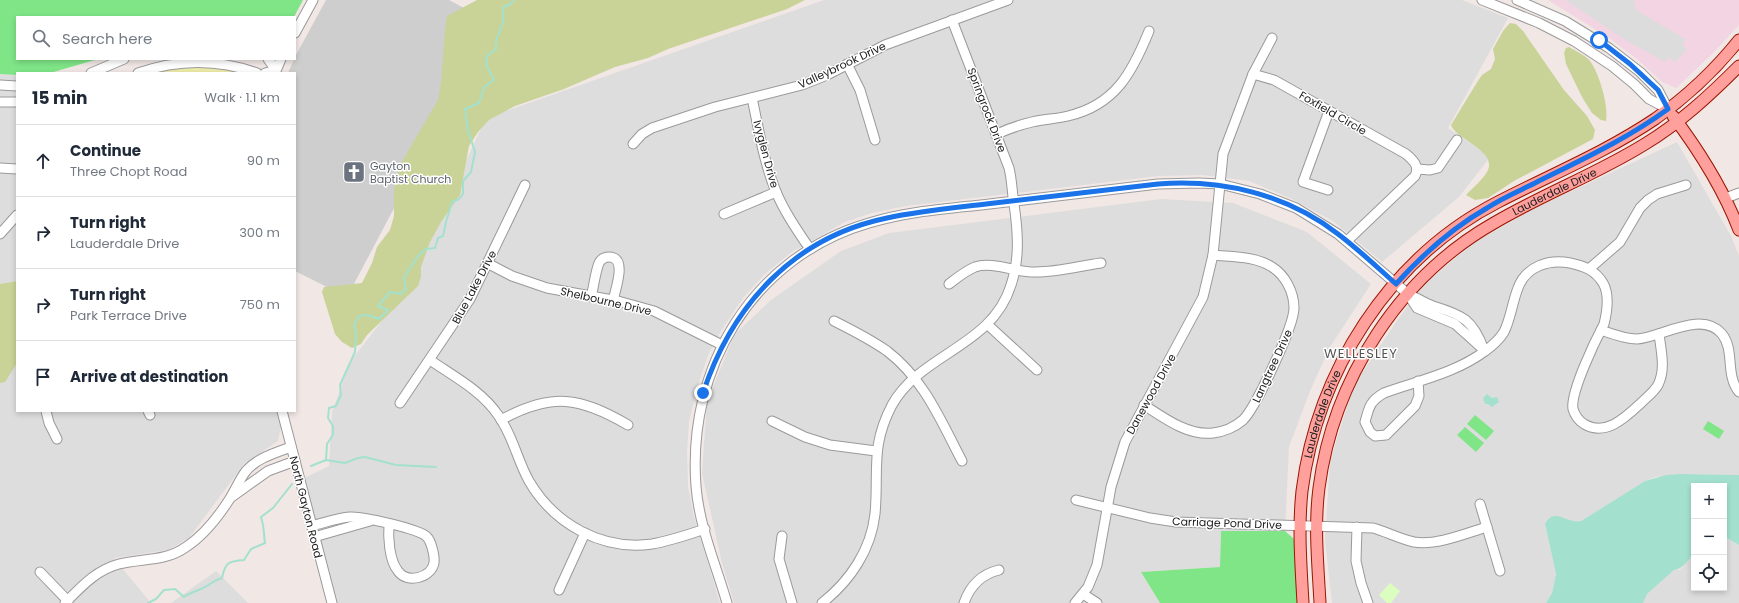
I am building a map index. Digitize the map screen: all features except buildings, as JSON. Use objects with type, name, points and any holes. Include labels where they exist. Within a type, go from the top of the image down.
[{"type":"main road","name":"Lauderdale Drive","points":[[1303,603],[1300,526],[1302,493],[1309,452],[1318,417],[1339,366],[1363,325],[1379,302],[1428,251],[1472,217],[1497,202],[1624,138],[1668,109],[1694,88],[1718,65],[1739,40]]},
{"type":"main road","name":"Lauderdale Drive","points":[[1320,603],[1317,526],[1319,488],[1324,459],[1332,429],[1342,401],[1364,354],[1394,311],[1434,267],[1478,233],[1522,208],[1625,156],[1654,138],[1677,122],[1712,93],[1739,66]]},
{"type":"main road","points":[[1668,109],[1702,156],[1726,198],[1739,230]]},
{"type":"street","points":[[296,30],[313,0]]},
{"type":"street","name":"Valleybrook Drive","points":[[633,144],[642,134],[652,128],[689,114],[802,85],[827,75],[885,45],[1008,0]]},
{"type":"street","points":[[1482,0],[1539,23],[1574,40],[1612,66],[1634,84],[1649,99],[1668,109]]},
{"type":"street","points":[[1517,0],[1565,21],[1609,48],[1630,64],[1658,90],[1668,109]]},
{"type":"street","name":"Springrock Drive","points":[[822,603],[837,590],[854,571],[869,540],[875,514],[876,451],[885,420],[900,393],[926,368],[962,345],[988,325],[1009,291],[1014,271],[1018,250],[1014,201],[1009,168],[952,20]]},
{"type":"street","points":[[996,134],[1032,122],[1078,114],[1101,102],[1127,78],[1138,58],[1149,31]]},
{"type":"street","points":[[1220,184],[1223,154],[1252,74],[1272,38]]},
{"type":"street","points":[[93,72],[122,60]]},
{"type":"street","points":[[269,60],[276,71]]},
{"type":"street","points":[[276,71],[281,60]]},
{"type":"street","points":[[142,72],[167,65],[192,62],[220,64],[253,72]]},
{"type":"street","points":[[847,64],[860,90],[875,140]]},
{"type":"street","name":"Foxfield Circle","points":[[1252,74],[1274,80],[1406,154],[1414,161],[1418,169]]},
{"type":"street","points":[[0,85],[16,86]]},
{"type":"street","name":"Ivyglen Drive","points":[[752,98],[765,156],[776,192],[810,249]]},
{"type":"street","points":[[0,102],[16,102]]},
{"type":"street","points":[[1328,190],[1303,182],[1329,110]]},
{"type":"street","points":[[1347,242],[1406,187],[1416,176],[1418,169],[1430,170],[1438,168],[1457,140]]},
{"type":"street","points":[[0,168],[16,169]]},
{"type":"street","points":[[727,603],[705,529],[696,488],[695,445],[703,393],[722,345],[741,314],[766,285],[784,268],[810,249],[847,230],[886,218],[1014,201],[1158,184],[1220,184],[1260,194],[1280,201],[1313,217],[1347,242],[1408,294],[1417,308],[1430,315],[1455,324],[1485,351]]},
{"type":"street","name":"Danewood Drive","points":[[1075,603],[1083,594],[1097,564],[1111,487],[1123,448],[1144,405],[1198,310],[1208,284],[1213,255],[1220,184]]},
{"type":"street","name":"Blue Lake Drive","points":[[400,403],[470,299],[524,185]]},
{"type":"street","points":[[1588,268],[1620,242],[1640,208],[1648,200],[1657,194],[1686,185]]},
{"type":"street","points":[[724,214],[776,192]]},
{"type":"street","points":[[1726,198],[1739,193]]},
{"type":"street","points":[[0,234],[16,216]]},
{"type":"street","name":"Langtree Drive","points":[[1144,405],[1184,428],[1194,432],[1213,433],[1229,429],[1242,420],[1251,410],[1259,395],[1290,326],[1294,307],[1291,291],[1281,274],[1264,262],[1254,259],[1213,255]]},
{"type":"street","points":[[591,297],[600,262],[605,258],[612,257],[617,260],[620,266],[613,301]]},
{"type":"street","points":[[1418,381],[1419,396],[1415,406],[1386,435],[1375,436],[1370,432],[1365,422],[1371,404],[1375,398],[1384,393],[1466,364],[1498,341],[1508,322],[1518,287],[1531,271],[1541,264],[1554,260],[1577,264],[1588,268],[1600,278],[1606,290],[1607,314],[1577,388],[1573,404],[1577,418],[1591,428],[1607,427],[1619,422],[1652,392],[1658,384],[1663,360],[1659,334]]},
{"type":"street","name":"Shelbourne Drive","points":[[487,263],[531,283],[654,311],[722,345]]},
{"type":"street","points":[[949,284],[965,272],[980,266],[988,265],[1014,271],[1046,272],[1101,263]]},
{"type":"street","points":[[834,321],[875,343],[888,352],[914,378],[925,391],[937,411],[962,461]]},
{"type":"street","points":[[1601,330],[1636,339],[1694,324],[1714,327],[1726,340],[1730,375],[1739,392]]},
{"type":"street","points":[[988,325],[1037,370]]},
{"type":"street","points":[[430,360],[479,394],[490,405],[502,420],[528,479],[539,496],[560,518],[585,534],[620,544],[644,544],[667,541],[705,529]]},
{"type":"street","points":[[502,420],[534,404],[564,401],[575,402],[598,409],[628,425]]},
{"type":"street","points":[[46,412],[48,424],[57,439]]},
{"type":"street","name":"North Gayton Road","points":[[282,412],[332,603]]},
{"type":"street","points":[[772,421],[805,437],[830,445],[876,451]]},
{"type":"street","points":[[40,572],[67,602],[90,579],[108,568],[132,562],[162,558],[186,548],[196,540],[208,526],[230,498],[240,479],[252,465],[271,454],[291,447]]},
{"type":"street","points":[[230,498],[268,471],[294,461]]},
{"type":"street","name":"Carriage Pond Drive","points":[[1076,500],[1176,522],[1373,528],[1401,538],[1425,543],[1436,542],[1487,527]]},
{"type":"street","points":[[1480,504],[1500,571]]},
{"type":"street","points":[[311,526],[349,517],[389,524],[422,533],[427,537],[434,557],[434,563],[429,572],[424,576],[407,578],[399,573],[394,565],[388,541],[389,524]]},
{"type":"street","points":[[314,537],[370,521]]},
{"type":"street","points":[[1357,527],[1356,561],[1366,602]]},
{"type":"street","points":[[559,590],[585,534]]},
{"type":"street","points":[[782,536],[779,549],[779,559],[792,603]]},
{"type":"street","points":[[964,603],[969,592],[977,582],[989,573],[999,570]]},
{"type":"street","points":[[1083,594],[1098,603]]},
{"type":"shaded area","name":"Gayton Baptist Church","points":[[326,0],[449,0],[492,23],[347,297],[296,272],[296,72],[288,72],[294,60],[296,60],[296,55]]},
{"type":"shaded area","points":[[477,0],[805,0],[787,9],[668,49],[648,58],[615,67],[564,89],[515,106],[489,120],[478,132],[469,146],[460,195],[441,222],[430,242],[421,267],[421,277],[418,286],[367,335],[361,344],[352,348],[342,342],[335,334],[322,292],[324,287],[362,283],[372,263],[377,247],[390,230],[394,216],[394,189],[401,163],[438,100],[447,16]]},
{"type":"shaded area","points":[[824,0],[1462,0],[1508,18],[1448,128],[1490,157],[1459,197],[1382,262],[1333,221],[1292,199],[1249,181],[1203,175],[1159,176],[906,206],[872,213],[845,222],[792,252],[765,274],[743,298],[721,331],[709,353],[697,387],[689,422],[687,451],[688,487],[694,517],[720,603],[337,603],[302,479],[329,466],[332,412],[350,362],[405,291],[486,118]]},
{"type":"shaded area","points":[[1548,0],[1739,0],[1739,25],[1710,56],[1676,88],[1662,82],[1637,59],[1608,37]]},
{"type":"shaded area","points":[[1565,0],[1634,0],[1636,10],[1685,39],[1683,45],[1687,49],[1675,62],[1668,57],[1665,62],[1627,41]]},
{"type":"shaded area","points":[[1510,23],[1516,24],[1523,31],[1564,90],[1587,116],[1595,130],[1593,139],[1514,181],[1488,198],[1475,200],[1466,195],[1487,172],[1489,165],[1487,158],[1475,146],[1460,136],[1451,125],[1482,75],[1491,69],[1495,59],[1493,49],[1503,31]]},
{"type":"shaded area","points":[[1569,47],[1590,61],[1597,73],[1605,99],[1607,115],[1606,121],[1601,120],[1592,113],[1582,97],[1566,64],[1564,53],[1566,48]]},
{"type":"shaded area","points":[[212,65],[244,72],[150,72],[178,66]]},
{"type":"shaded area","points":[[0,74],[16,75],[16,412],[277,412],[281,427],[278,441],[244,464],[189,538],[168,550],[114,558],[150,602],[149,603],[0,603]]},
{"type":"shaded area","points":[[1677,142],[1731,236],[1739,256],[1739,475],[1680,474],[1655,477],[1645,481],[1581,521],[1572,521],[1564,518],[1545,524],[1556,574],[1552,593],[1546,603],[1332,603],[1325,540],[1330,461],[1354,385],[1421,287],[1473,243],[1535,208]]},
{"type":"shaded area","points":[[1161,199],[1233,203],[1307,232],[1371,284],[1330,347],[1310,391],[1289,447],[1285,531],[1221,531],[1220,567],[1141,572],[1160,603],[734,603],[722,563],[702,473],[707,402],[734,335],[771,300],[841,251],[889,233]]},
{"type":"shaded area","points":[[16,281],[16,365],[5,382],[0,383],[0,284]]},
{"type":"shaded area","points":[[1487,394],[1492,398],[1497,397],[1499,402],[1492,407],[1485,404],[1483,398]]},
{"type":"shaded area","points":[[1666,475],[1739,475],[1739,545],[1727,538],[1727,483],[1691,483],[1691,556],[1684,565],[1674,570],[1647,594],[1643,603],[1546,603],[1552,593],[1556,574],[1545,524],[1549,519],[1552,516],[1557,516],[1581,521],[1645,481]]},
{"type":"shaded area","points":[[1727,538],[1739,545],[1739,603],[1643,603],[1647,594],[1674,570],[1679,570],[1683,567],[1691,555],[1691,591],[1727,591]]},
{"type":"shaded area","points":[[216,571],[248,603],[171,603]]},
{"type":"shaded area","points":[[1390,583],[1400,591],[1391,603],[1387,603],[1379,595]]},
{"type":"green space","points":[[0,0],[303,0],[295,16],[16,16],[16,60],[95,60],[53,72],[16,72],[16,75],[0,74]]},
{"type":"green space","points":[[1475,415],[1494,431],[1486,440],[1467,424]]},
{"type":"green space","points":[[1708,421],[1724,431],[1719,439],[1703,429]]},
{"type":"green space","points":[[1465,427],[1484,443],[1476,452],[1457,435]]},
{"type":"green space","points":[[1221,531],[1285,531],[1294,539],[1297,603],[1160,603],[1141,572],[1220,567]]},
{"type":"waterway","points":[[326,460],[327,444],[333,435],[333,426],[328,418],[329,408],[336,406],[341,395],[340,385],[355,352],[356,334],[354,325],[359,316],[367,315],[379,319],[388,310],[378,306],[390,292],[401,294],[406,289],[404,277],[418,256],[426,249],[435,248],[438,238],[443,236],[452,202],[459,199],[463,194],[463,181],[471,172],[475,152],[468,130],[465,109],[479,103],[484,87],[494,80],[486,65],[487,56],[496,49],[496,41],[503,22],[503,7],[511,4],[513,0]]},
{"type":"waterway","points":[[311,466],[326,460],[345,463],[365,457],[396,465],[436,467]]},
{"type":"waterway","points":[[148,603],[156,599],[164,590],[175,589],[184,597],[222,578],[224,569],[228,564],[234,561],[244,560],[251,549],[265,543],[261,517],[273,508],[292,484]]},
{"type":"place","name":"Gayton Baptist Church","points":[[354,172]]},
{"type":"district","name":"WELLESLEY","points":[[1361,353]]},
{"type":"route","points":[[703,393],[709,374],[730,330],[750,302],[784,268],[818,244],[847,230],[886,218],[909,214],[1177,182],[1220,184],[1260,194],[1280,201],[1313,217],[1338,234],[1363,254],[1396,284],[1411,266],[1428,251],[1458,226],[1487,207],[1630,135],[1668,109],[1658,90],[1640,72],[1599,40]]}]
